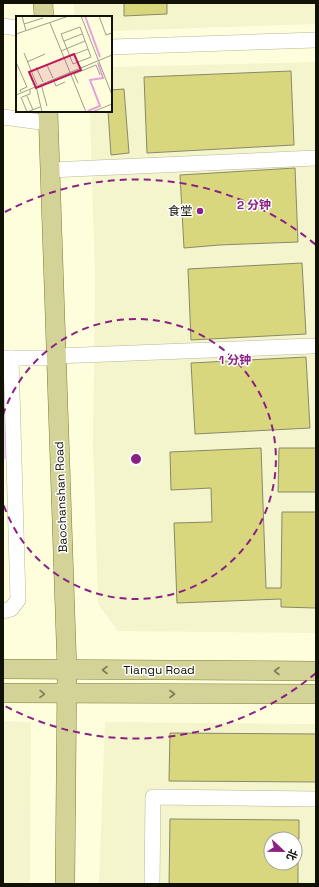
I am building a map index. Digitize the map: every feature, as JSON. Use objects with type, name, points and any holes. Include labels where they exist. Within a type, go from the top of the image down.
[{"type":"main road","points":[[43,3],[44,16]]},
{"type":"main road","name":"Baochanshan Road","points":[[48,117],[68,694],[65,884]]},
{"type":"main road","name":"Tiangu Road","points":[[3,669],[316,671]]},
{"type":"main road","name":"Tiangu Road","points":[[3,694],[316,694]]},
{"type":"street","points":[[3,26],[16,28]]},
{"type":"street","points":[[112,47],[316,40]]},
{"type":"street","points":[[3,117],[48,117]]},
{"type":"street","points":[[50,170],[316,158]]},
{"type":"street","points":[[3,611],[11,609],[18,600],[7,358],[312,346]]},
{"type":"street","points":[[152,884],[153,797],[316,799]]},
{"type":"shaded area","points":[[74,3],[316,3],[316,24],[112,31],[112,16],[74,16]]},
{"type":"shaded area","points":[[316,62],[316,633],[118,631],[98,604],[93,447],[95,279],[90,112],[112,112],[112,67]]},
{"type":"shaded area","points":[[3,394],[7,394],[11,459],[3,459]]},
{"type":"shaded area","points":[[3,721],[31,722],[30,884],[3,884]]},
{"type":"shaded area","points":[[105,722],[316,724],[316,884],[99,884]]},
{"type":"building","points":[[124,3],[167,3],[167,14],[124,16]]},
{"type":"building","points":[[291,71],[294,145],[147,153],[144,77]]},
{"type":"building","points":[[124,89],[129,153],[111,155],[108,112],[112,112],[112,90]]},
{"type":"building","points":[[295,168],[298,242],[184,248],[180,175]]},
{"type":"building","points":[[302,263],[306,334],[191,340],[188,269]]},
{"type":"building","points":[[306,357],[310,428],[195,434],[191,363]]},
{"type":"building","points":[[261,448],[266,588],[281,588],[282,512],[316,512],[316,608],[281,607],[281,599],[177,603],[174,523],[212,522],[211,488],[171,490],[170,452]]},
{"type":"building","points":[[279,448],[316,448],[316,492],[278,492]]},
{"type":"building","points":[[170,733],[316,734],[316,782],[169,781]]},
{"type":"building","points":[[170,819],[299,820],[299,831],[263,831],[263,871],[298,871],[298,884],[169,884]]},
{"type":"place","name":"食堂","points":[[200,211]]}]
